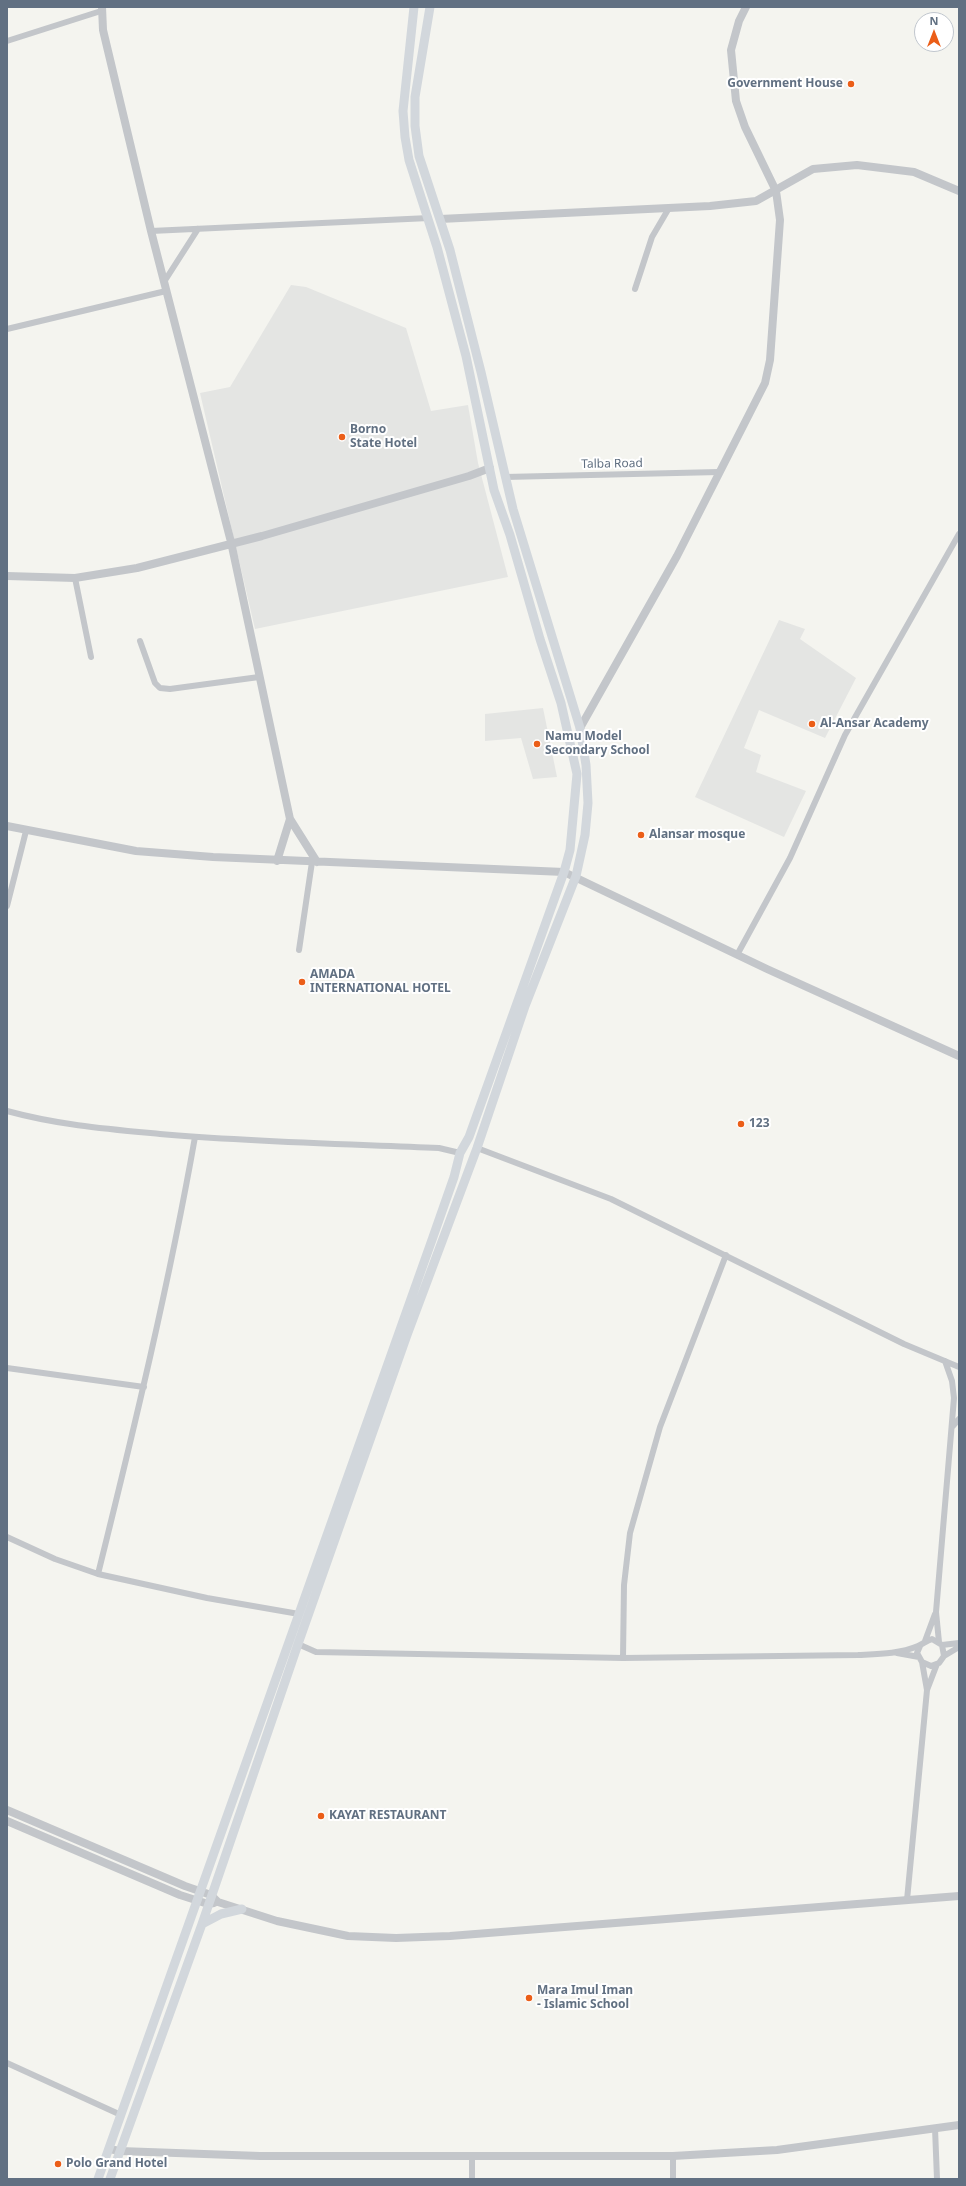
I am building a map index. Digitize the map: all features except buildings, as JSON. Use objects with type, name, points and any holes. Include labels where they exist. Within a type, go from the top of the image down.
[{"type":"main road","points":[[98,2179],[110,2149],[454,1177],[460,1152],[469,1137],[564,872],[570,850],[575,816],[577,774],[561,703],[510,535],[494,490],[466,356],[428,218],[409,160],[405,137],[403,110],[414,7]]},
{"type":"main road","points":[[110,2179],[166,2020],[202,1924],[209,1899],[298,1644],[408,1335],[477,1148],[525,1006],[576,876],[584,835],[588,803],[586,765],[580,728],[505,477],[472,336],[440,219],[421,163],[415,126],[415,98],[430,7]]},
{"type":"main road","points":[[202,1924],[221,1914],[242,1909]]},
{"type":"street","points":[[580,728],[677,556],[765,383],[770,360],[780,220],[776,191],[745,127],[736,101],[731,50],[739,21],[746,7]]},
{"type":"street","points":[[7,41],[102,9],[102,30],[166,292],[231,542],[290,819],[314,862],[299,950]]},
{"type":"street","points":[[440,219],[710,206],[756,201],[813,169],[857,165],[914,172],[959,191]]},
{"type":"street","points":[[635,289],[652,236],[669,208]]},
{"type":"street","points":[[151,231],[428,218]]},
{"type":"street","points":[[164,282],[198,229]]},
{"type":"street","points":[[7,329],[166,292]]},
{"type":"street","points":[[7,576],[75,578],[137,568],[231,542],[262,536],[469,476],[490,468]]},
{"type":"street","name":"Talba Road","points":[[505,477],[719,472]]},
{"type":"street","points":[[737,955],[790,858],[845,735],[959,534]]},
{"type":"street","points":[[75,578],[91,657]]},
{"type":"street","points":[[140,641],[155,683],[160,688],[260,677]]},
{"type":"street","points":[[277,861],[290,819]]},
{"type":"street","points":[[7,826],[26,831],[136,851],[277,861],[564,872],[576,876],[737,955],[959,1056]]},
{"type":"street","points":[[7,906],[26,831]]},
{"type":"street","points":[[7,1110],[40,1120],[74,1126],[195,1137],[439,1148],[460,1152]]},
{"type":"street","points":[[98,1574],[144,1387],[180,1220],[195,1137]]},
{"type":"street","points":[[477,1148],[611,1199],[726,1254],[897,1340],[959,1366]]},
{"type":"street","points":[[623,1658],[624,1585],[630,1533],[660,1427],[726,1254]]},
{"type":"street","points":[[944,1656],[940,1643],[936,1612],[954,1398],[952,1381],[945,1361]]},
{"type":"street","points":[[7,1368],[144,1387]]},
{"type":"street","points":[[952,1428],[959,1419]]},
{"type":"street","points":[[7,1537],[55,1560],[98,1574],[207,1598],[299,1614]]},
{"type":"street","points":[[927,1690],[918,1653],[920,1646],[925,1641],[936,1612]]},
{"type":"street","points":[[925,1641],[932,1639],[940,1643],[959,1643]]},
{"type":"street","points":[[298,1644],[316,1652],[623,1658],[858,1655],[893,1653],[920,1646]]},
{"type":"street","points":[[907,1900],[927,1690],[936,1664],[944,1656],[959,1647]]},
{"type":"street","points":[[893,1653],[920,1660],[931,1666],[936,1664]]},
{"type":"street","points":[[7,1810],[34,1823],[201,1892],[209,1899],[277,1921],[313,1930],[348,1936],[396,1938],[450,1936],[959,1896]]},
{"type":"street","points":[[7,1821],[180,1895],[197,1901],[209,1899]]},
{"type":"street","points":[[7,2063],[121,2115]]},
{"type":"street","points":[[110,2149],[120,2151],[260,2156],[673,2156],[777,2150],[959,2125]]},
{"type":"street","points":[[935,2128],[936,2179]]},
{"type":"street","points":[[673,2156],[673,2179]]},
{"type":"street","points":[[472,2157],[472,2179]]},
{"type":"shaded area","name":"Borno State Hotel","points":[[291,285],[306,287],[406,328],[431,411],[468,405],[478,463],[508,577],[255,629],[200,393],[230,387]]},
{"type":"shaded area","name":"Al-Ansar Academy","points":[[779,620],[805,629],[800,639],[856,678],[825,738],[759,710],[744,748],[761,755],[756,772],[806,791],[784,837],[695,797]]},
{"type":"shaded area","name":"Namu Model Secondary School","points":[[543,708],[557,777],[533,779],[521,738],[485,741],[485,714]]},
{"type":"place","name":"Government House","points":[[851,84]]},
{"type":"place","name":"Borno State Hotel","points":[[342,437]]},
{"type":"place","name":"Al-Ansar Academy","points":[[812,724]]},
{"type":"place","name":"Namu Model Secondary School","points":[[537,744]]},
{"type":"place","name":"Alansar mosque","points":[[641,835]]},
{"type":"place","name":"AMADA INTERNATIONAL HOTEL","points":[[302,982]]},
{"type":"place","name":"123","points":[[741,1124]]},
{"type":"place","name":"KAYAT RESTAURANT","points":[[321,1816]]},
{"type":"place","name":"Mara Imul Iman - Islamic School","points":[[529,1998]]},
{"type":"place","name":"Polo Grand Hotel","points":[[58,2164]]}]
